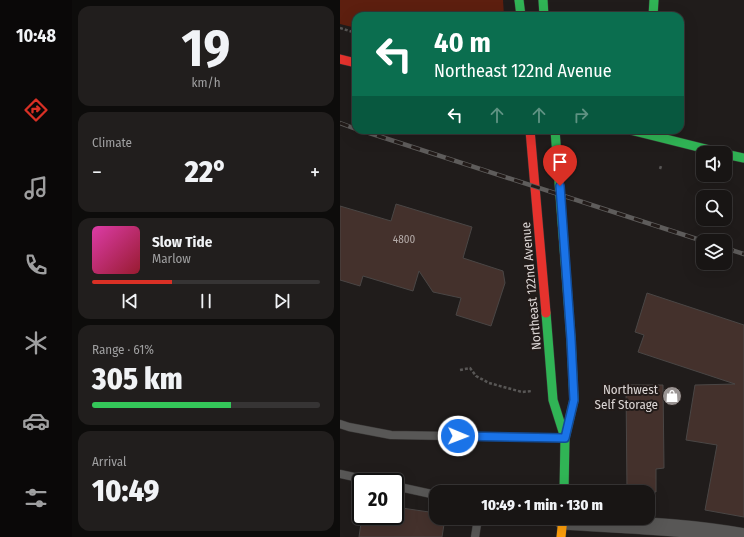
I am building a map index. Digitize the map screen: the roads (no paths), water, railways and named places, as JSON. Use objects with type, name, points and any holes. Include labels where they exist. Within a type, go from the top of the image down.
[{"type":"main road","points":[[519,0],[520,12]]},
{"type":"main road","points":[[543,0],[544,12]]},
{"type":"main road","points":[[653,12],[654,0]]},
{"type":"main road","points":[[340,59],[352,62]]},
{"type":"main road","name":"Northeast 122nd Avenue","points":[[530,134],[553,400],[565,438]]},
{"type":"main road","name":"Northeast 122nd Avenue","points":[[555,134],[574,400],[565,438],[564,485]]},
{"type":"main road","points":[[651,134],[696,146]]},
{"type":"main road","points":[[732,155],[744,158]]},
{"type":"street","points":[[562,525],[667,532],[719,532],[744,537]]},
{"type":"lane","points":[[340,424],[391,435],[565,438]]},
{"type":"lane","points":[[340,474],[352,477]]},
{"type":"lane","points":[[404,488],[429,493]]},
{"type":"lane","points":[[475,537],[477,525]]},
{"type":"railway","points":[[340,123],[352,128]]},
{"type":"railway","points":[[372,134],[696,239]]},
{"type":"railway","points":[[732,250],[744,254]]},
{"type":"place","name":"Northwest Self Storage","points":[[672,396]]}]
